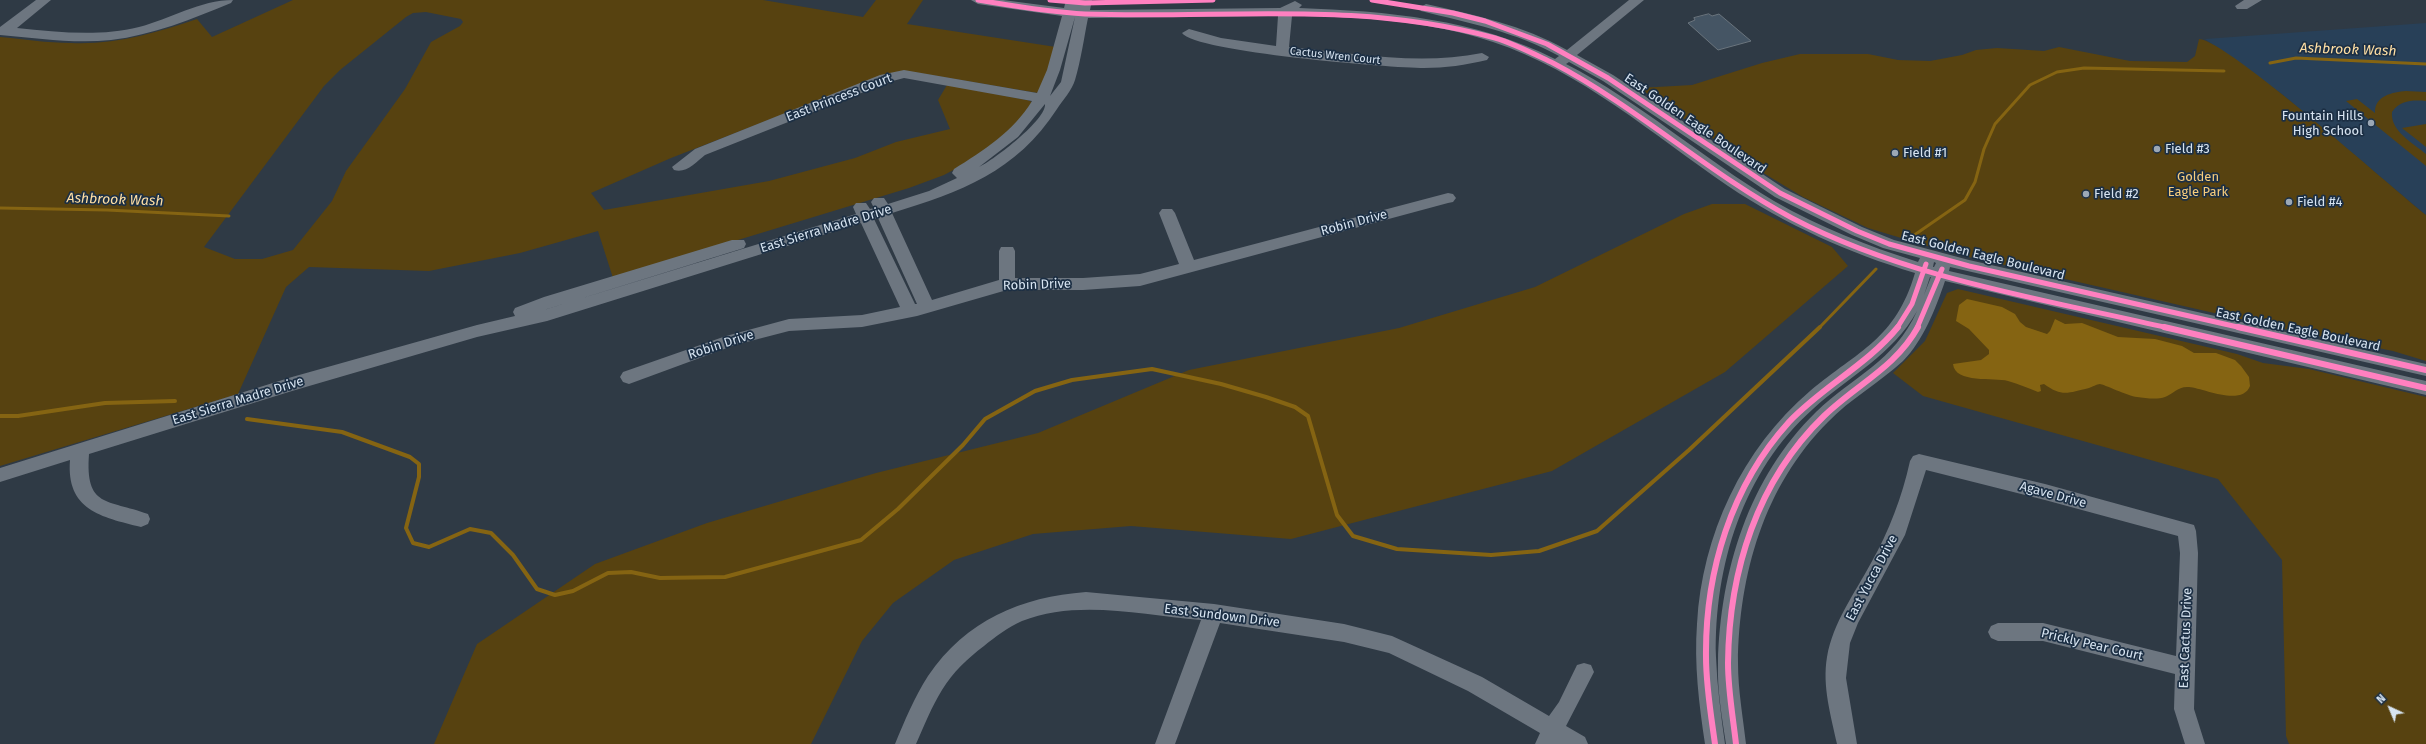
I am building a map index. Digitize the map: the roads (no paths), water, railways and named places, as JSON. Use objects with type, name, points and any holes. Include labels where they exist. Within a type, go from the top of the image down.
[{"type":"street","points":[[2,31],[44,0]]},
{"type":"street","points":[[2,31],[80,37],[125,34],[168,22],[226,0]]},
{"type":"street","name":"East Golden Eagle Boulevard","points":[[978,0],[1078,5],[1350,10],[1415,17],[1499,39],[1562,60]]},
{"type":"street","name":"East Golden Eagle Boulevard","points":[[1050,0],[1078,5],[1213,0]]},
{"type":"street","points":[[1282,50],[1285,29],[1285,10],[1301,3],[1334,0]]},
{"type":"street","name":"East Golden Eagle Boulevard","points":[[1372,0],[1426,8],[1485,21],[1518,32],[1562,60],[1610,97],[1770,205],[1836,239],[1903,265],[1934,265],[2426,370]]},
{"type":"street","points":[[1562,60],[1637,0]]},
{"type":"street","points":[[2242,6],[2255,0]]},
{"type":"street","name":"East Sierra Madre Drive","points":[[0,475],[193,414],[477,331],[547,315],[882,206],[931,186],[961,172],[1013,135],[1033,113],[1050,80],[1078,5]]},
{"type":"street","name":"East Sierra Madre Drive","points":[[882,206],[934,196],[996,165],[1029,137],[1068,82],[1078,5]]},
{"type":"street","name":"Cactus Wren Court","points":[[1189,33],[1218,42],[1282,50],[1434,64],[1459,63],[1482,57]]},
{"type":"street","name":"East Princess Court","points":[[679,167],[700,152],[885,78],[904,74],[1056,100]]},
{"type":"street","name":"Robin Drive","points":[[629,377],[732,340],[789,325],[862,321],[927,307],[1007,284],[1082,284],[1140,280],[1448,198]]},
{"type":"street","points":[[882,206],[927,307]]},
{"type":"street","points":[[864,212],[910,311]]},
{"type":"street","points":[[1166,213],[1189,268]]},
{"type":"street","points":[[1006,251],[1007,284]]},
{"type":"street","points":[[1715,744],[1708,690],[1707,615],[1711,579],[1718,552],[1739,498],[1757,463],[1780,432],[1799,411],[1878,348],[1901,325],[1914,298],[1934,265]]},
{"type":"street","points":[[1736,744],[1728,664],[1731,608],[1738,575],[1751,528],[1768,488],[1803,437],[1846,396],[1898,356],[1909,343],[1934,265]]},
{"type":"street","name":"East Golden Eagle Boulevard","points":[[1934,265],[2426,388]]},
{"type":"street","points":[[80,450],[80,483],[88,500],[106,510],[141,518]]},
{"type":"street","name":"Agave Drive","points":[[1919,461],[2030,488],[2187,531]]},
{"type":"street","name":"East Yucca Drive","points":[[1847,744],[1837,682],[1837,657],[1848,621],[1884,559],[1894,538],[1913,490],[1919,461]]},
{"type":"street","name":"East Cactus Drive","points":[[2187,531],[2189,553],[2184,667],[2184,709],[2195,744]]},
{"type":"street","name":"East Sundown Drive","points":[[904,744],[935,683],[958,654],[990,629],[1014,615],[1059,603],[1086,602],[1214,613],[1344,633],[1392,645],[1475,684],[1549,736],[1578,744]]},
{"type":"street","points":[[1165,744],[1214,613]]},
{"type":"street","name":"Prickly Pear Court","points":[[1998,632],[2044,632],[2184,667]]},
{"type":"street","points":[[1549,736],[1566,709],[1584,672]]},
{"type":"waterway","name":"Ashbrook Wash","points":[[2270,63],[2296,58],[2426,64]]},
{"type":"waterway","points":[[1910,238],[1965,200],[1975,182],[1984,149],[1995,124],[2030,85],[2057,72],[2084,68],[2224,71]]},
{"type":"waterway","name":"Ashbrook Wash","points":[[0,208],[107,210],[229,216]]},
{"type":"waterway","points":[[1820,327],[1876,269]]},
{"type":"waterway","points":[[247,419],[342,432],[410,457],[419,464],[419,477],[406,528],[413,543],[429,547],[470,529],[491,533],[513,555],[537,589],[555,595],[573,591],[608,573],[631,572],[660,578],[725,577],[861,540],[898,509],[963,445],[985,419],[1035,391],[1072,380],[1152,369],[1221,384],[1266,397],[1295,407],[1308,416],[1337,515],[1353,536],[1397,549],[1491,555],[1539,551],[1597,531],[1689,450],[1820,327]]},
{"type":"waterway","points":[[0,416],[18,416],[105,403],[175,401]]},
{"type":"place","name":"Fountain Hills High School","points":[[2371,123]]},
{"type":"place","name":"Field #3","points":[[2157,149]]},
{"type":"place","name":"Field #1","points":[[1895,153]]},
{"type":"place","name":"Field #2","points":[[2086,194]]},
{"type":"place","name":"Field #4","points":[[2289,202]]},
{"type":"park label","name":"Golden Eagle Park","points":[[2198,184]]}]
